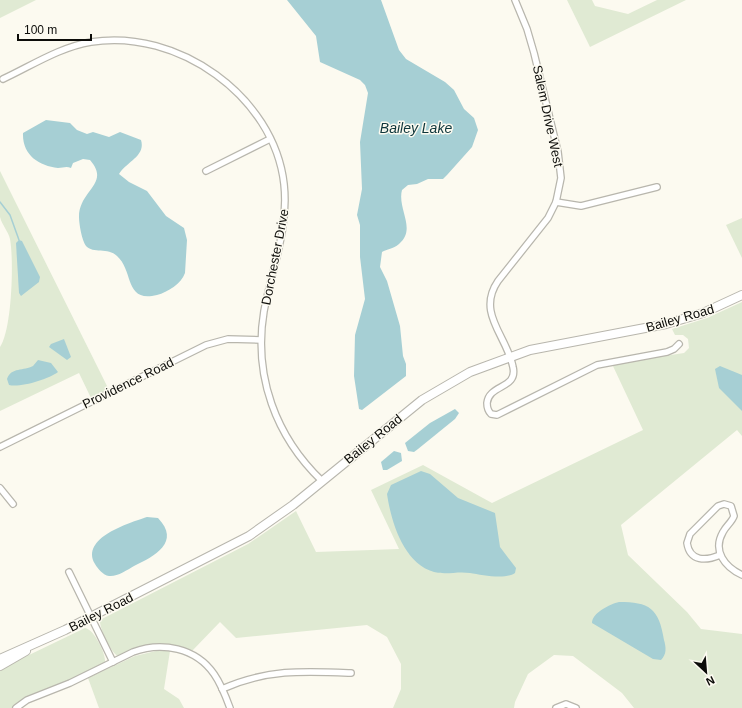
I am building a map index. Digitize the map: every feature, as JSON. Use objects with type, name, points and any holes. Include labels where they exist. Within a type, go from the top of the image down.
[{"type":"main road","name":"Bailey Road","points":[[0,659],[31,647],[90,618],[249,536],[284,512],[402,415],[432,393],[470,372],[509,356],[541,347],[666,324],[703,313],[742,295]]},
{"type":"main road","name":"Bailey Road","points":[[0,666],[16,658],[31,647]]},
{"type":"street","name":"Salem Drive West","points":[[490,412],[487,404],[490,394],[509,383],[513,377],[513,367],[491,312],[491,292],[548,218],[556,202],[561,178],[559,156],[533,47],[515,0]]},
{"type":"street","name":"Dorchester Drive","points":[[4,79],[72,47],[108,40],[139,41],[180,54],[221,80],[252,109],[270,139],[281,164],[286,205],[283,232],[264,311],[261,340],[264,379],[276,416],[293,448],[322,481]]},
{"type":"street","points":[[206,170],[270,139]]},
{"type":"street","points":[[556,202],[581,206],[657,187]]},
{"type":"street","name":"Providence Road","points":[[0,447],[206,345],[228,339],[261,340]]},
{"type":"street","name":"Bailey Road","points":[[490,412],[495,415],[499,414],[597,365],[673,350],[679,344]]},
{"type":"street","points":[[0,488],[12,504]]},
{"type":"street","points":[[720,555],[707,559],[698,558],[690,552],[688,543],[693,530],[718,506],[724,504],[731,506],[734,516],[720,538],[720,555],[728,566],[742,575]]},
{"type":"street","points":[[69,572],[90,618],[113,662]]},
{"type":"street","points":[[16,708],[26,700],[70,683],[142,649],[163,647],[179,649],[194,656],[205,664],[215,675],[230,708]]},
{"type":"street","points":[[222,689],[248,679],[278,672],[303,671],[351,673]]},
{"type":"street","points":[[556,708],[566,704],[576,708]]},
{"type":"green space","points":[[0,0],[36,0],[0,18]]},
{"type":"green space","points":[[567,0],[592,0],[595,6],[628,14],[657,0],[686,0],[590,47]]},
{"type":"green space","points":[[0,171],[109,390],[91,398],[79,373],[0,411],[0,347],[7,326],[11,294],[12,262],[10,239],[0,217]]},
{"type":"green space","points":[[742,218],[742,258],[726,225]]},
{"type":"green space","points":[[742,302],[742,436],[737,430],[621,525],[628,555],[687,612],[701,629],[742,634],[742,708],[634,708],[622,693],[573,656],[554,655],[528,674],[515,702],[514,708],[393,708],[401,689],[401,664],[387,637],[367,625],[236,638],[220,622],[192,651],[173,645],[154,644],[136,648],[118,656],[106,640],[101,628],[100,620],[248,544],[296,511],[316,552],[399,549],[371,490],[423,465],[492,503],[643,430],[612,364],[684,353],[689,348],[688,339],[683,335],[675,335],[672,329],[707,318]]},
{"type":"green space","points":[[85,628],[96,637],[99,642],[104,653],[105,662],[65,682],[26,697],[12,708],[0,708],[0,669]]},
{"type":"green space","points":[[156,651],[170,651],[164,689],[179,699],[184,708],[99,708],[88,678],[135,656]]},
{"type":"water","name":"Bailey Lake","points":[[287,0],[381,0],[399,50],[406,59],[445,82],[454,90],[464,109],[474,118],[478,130],[472,147],[443,179],[428,179],[417,184],[408,185],[402,190],[402,204],[407,225],[406,232],[404,238],[399,244],[382,252],[380,267],[387,281],[400,326],[403,356],[406,364],[406,376],[362,410],[359,409],[354,376],[355,335],[365,299],[360,257],[360,225],[357,215],[362,189],[360,142],[368,93],[365,85],[360,80],[320,62],[316,36]]},
{"type":"water","points":[[46,120],[70,123],[77,130],[87,134],[93,132],[109,137],[120,132],[141,140],[142,146],[138,155],[119,174],[129,182],[147,191],[166,216],[184,228],[187,240],[185,273],[174,287],[157,295],[147,296],[139,294],[134,290],[122,262],[117,256],[109,252],[93,250],[86,246],[81,232],[79,217],[80,208],[96,181],[96,168],[90,160],[83,159],[73,163],[71,168],[58,168],[44,165],[33,158],[25,147],[23,133]]},
{"type":"water","points":[[19,240],[22,241],[40,277],[39,282],[21,296],[19,293],[16,243]]},
{"type":"water","points":[[64,339],[71,357],[67,360],[49,347],[51,344]]},
{"type":"water","points":[[38,360],[51,363],[58,372],[54,375],[34,382],[14,386],[9,385],[7,379],[11,373],[29,368]]},
{"type":"water","points":[[720,366],[742,375],[742,411],[719,388],[715,369]]},
{"type":"water","points":[[455,409],[459,413],[455,419],[414,452],[408,451],[405,443],[430,423]]},
{"type":"water","points":[[394,451],[401,453],[402,461],[387,470],[383,470],[381,462]]},
{"type":"water","points":[[421,471],[430,474],[458,498],[495,513],[500,547],[516,568],[515,573],[500,577],[466,573],[438,573],[423,567],[414,560],[400,540],[395,528],[387,494],[391,485]]},
{"type":"water","points":[[147,517],[158,518],[167,534],[166,541],[157,553],[119,574],[109,576],[99,570],[92,555],[94,547],[100,539],[129,523]]},
{"type":"water","points":[[619,602],[638,603],[651,609],[655,614],[662,629],[666,650],[661,660],[653,659],[592,623],[598,612]]},
{"type":"waterway","points":[[0,202],[10,215],[19,240]]}]
